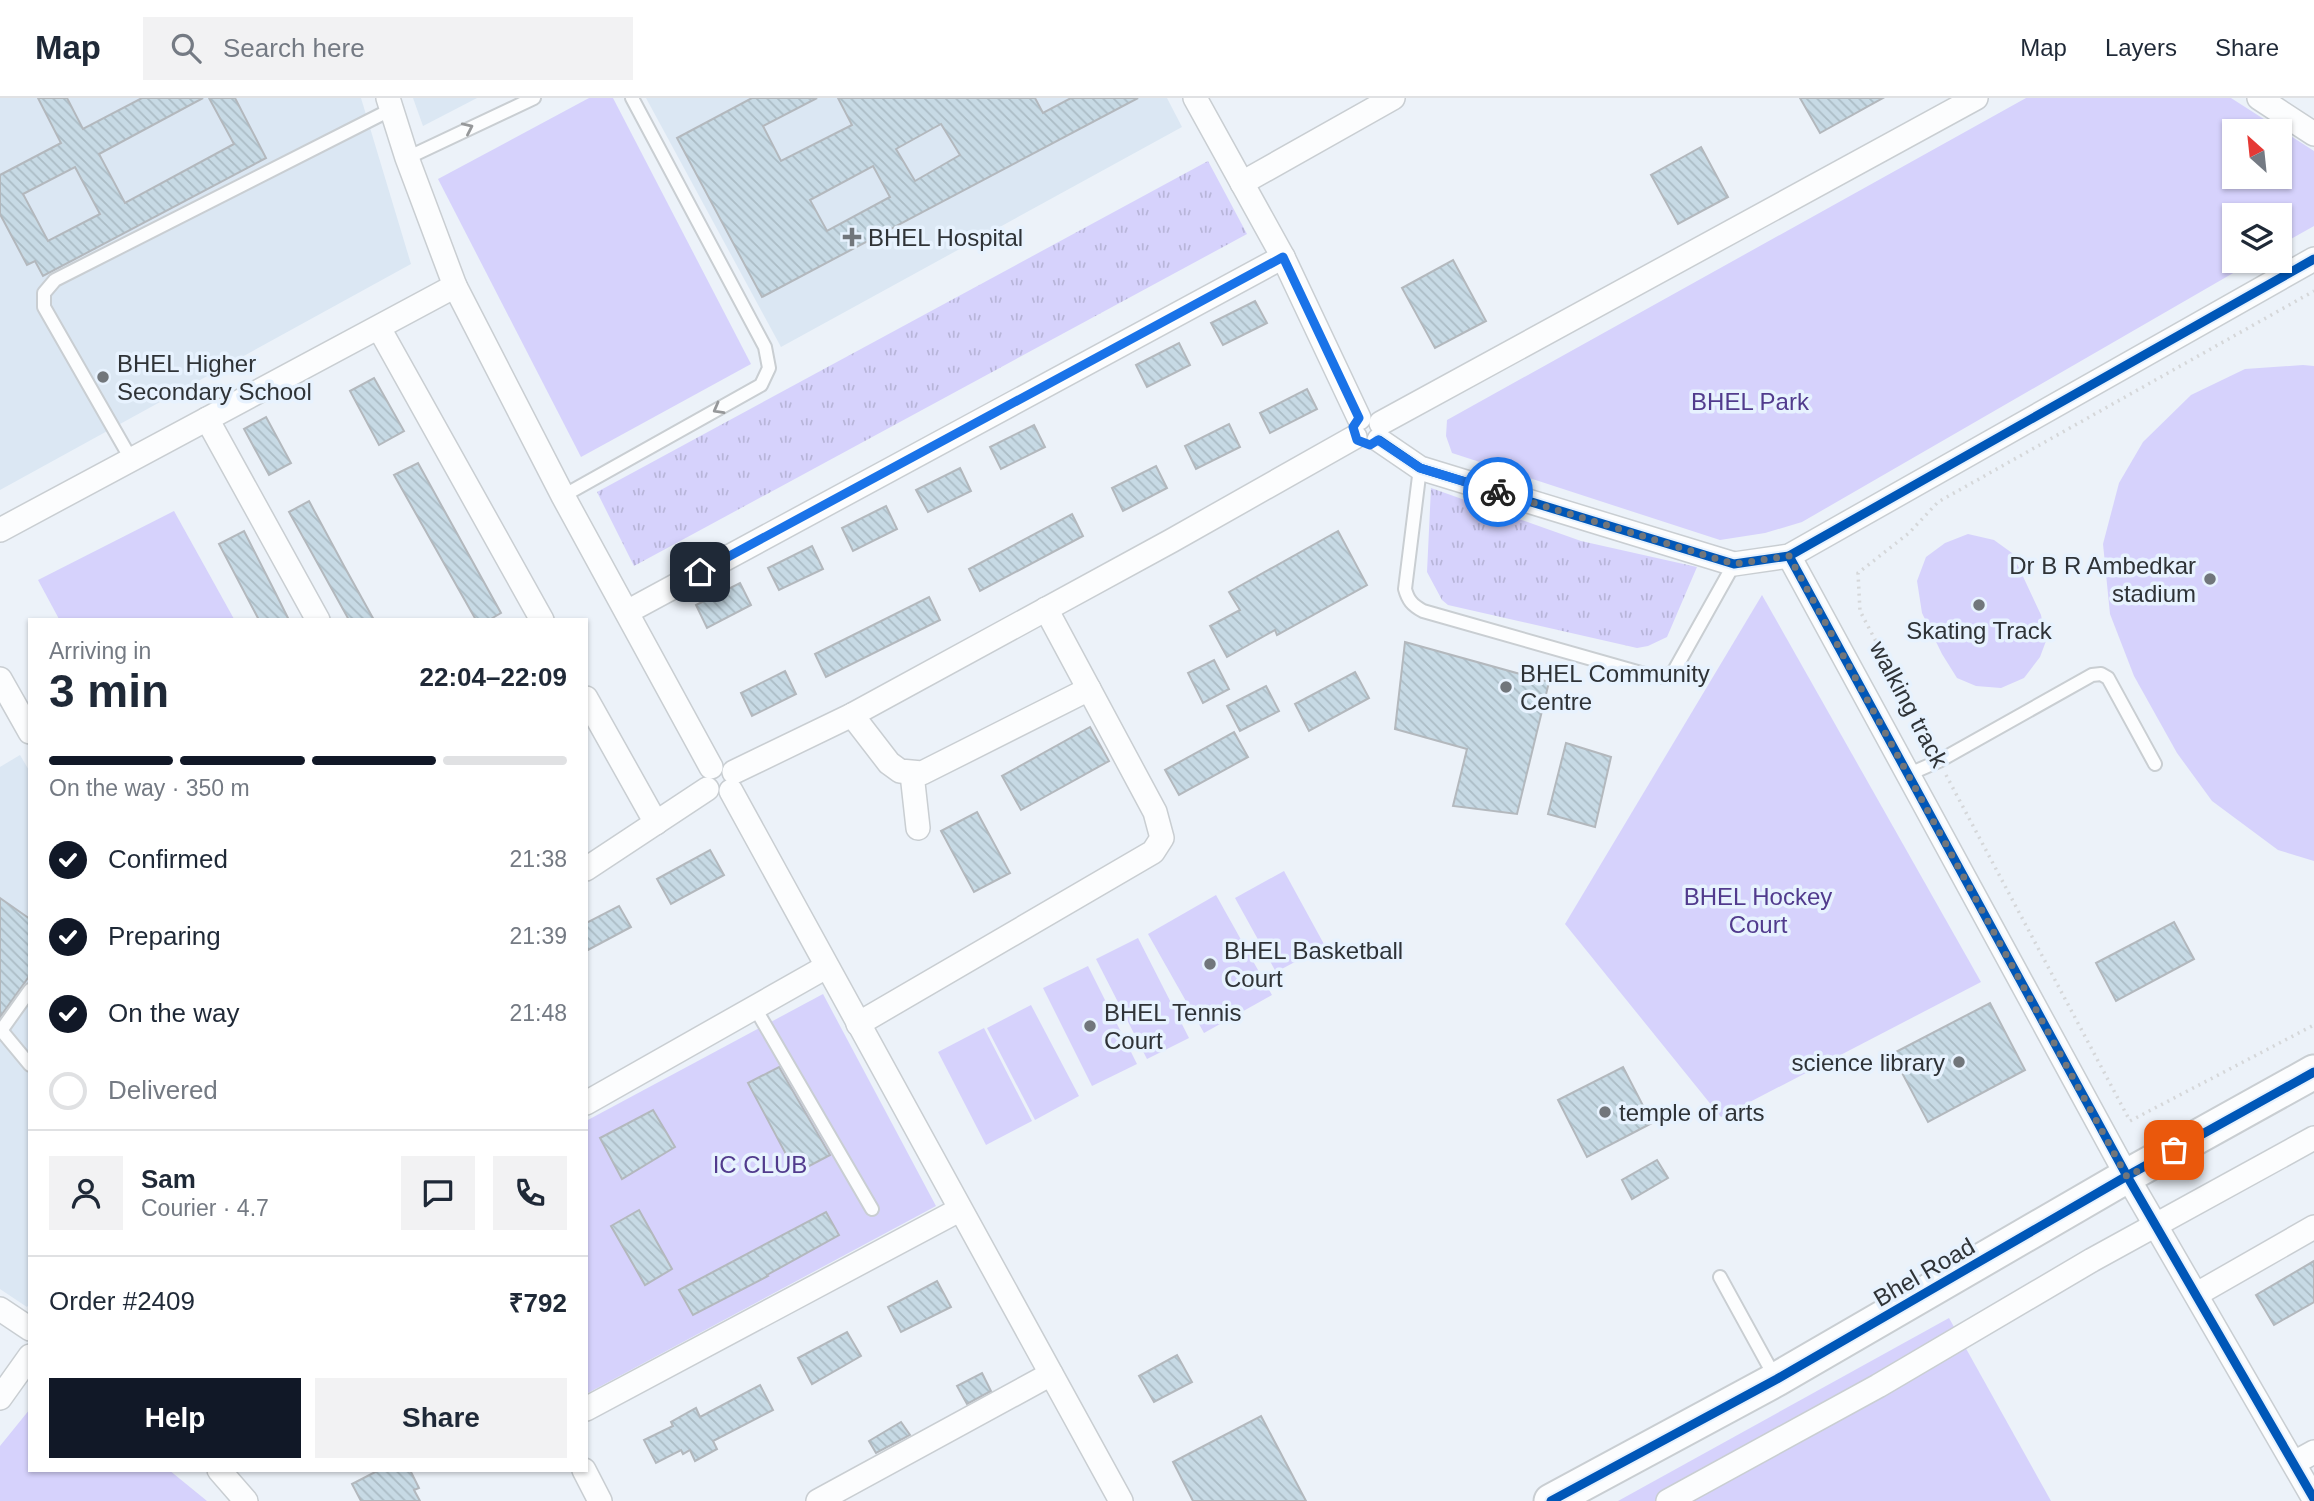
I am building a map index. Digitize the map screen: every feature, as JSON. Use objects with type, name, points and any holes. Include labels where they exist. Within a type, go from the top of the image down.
[{"type":"street","points":[[1195,98],[1283,257],[1368,429],[1420,468],[1734,564],[1789,556],[2314,259]]},
{"type":"street","points":[[1242,183],[1393,98]]},
{"type":"street","points":[[588,868],[721,779],[852,715],[1046,610],[1368,429],[1976,98]]},
{"type":"street","points":[[2259,98],[2314,134]]},
{"type":"street","points":[[390,103],[407,158],[455,286],[564,496],[1121,1501]]},
{"type":"street","points":[[627,612],[1283,257]]},
{"type":"street","points":[[0,530],[455,286]]},
{"type":"street","points":[[379,328],[541,618]]},
{"type":"street","points":[[207,419],[317,618]]},
{"type":"street","points":[[1789,556],[2127,1177],[2314,1499]]},
{"type":"street","points":[[859,1024],[1153,852],[1162,838],[1155,812],[1046,610]]},
{"type":"street","points":[[0,679],[28,728]]},
{"type":"street","points":[[852,715],[889,762],[900,771],[912,774],[933,768],[1088,689]]},
{"type":"street","points":[[588,702],[656,823]]},
{"type":"street","points":[[912,774],[918,828]]},
{"type":"street","points":[[588,1102],[826,967]]},
{"type":"street","name":"Bhel Road","points":[[1551,1501],[1777,1379],[2314,1072]]},
{"type":"street","points":[[1668,1501],[1878,1386],[2155,1224],[2314,1138]]},
{"type":"street","points":[[588,1408],[959,1210]]},
{"type":"street","points":[[2197,1294],[2314,1227]]},
{"type":"street","points":[[0,1309],[28,1328]]},
{"type":"street","points":[[0,1398],[28,1359]]},
{"type":"street","points":[[817,1501],[1051,1374]]},
{"type":"street","points":[[2294,1463],[2314,1452]]},
{"type":"street","points":[[221,1472],[246,1501]]},
{"type":"street","points":[[585,1472],[600,1501]]},
{"type":"lane","points":[[407,158],[534,98]]},
{"type":"lane","points":[[564,496],[761,385],[769,368],[765,347],[632,98]]},
{"type":"lane","points":[[131,459],[44,307],[44,293],[55,280],[390,103]]},
{"type":"lane","points":[[1420,468],[1405,589],[1408,600],[1423,611],[1655,677],[1665,676],[1674,671],[1734,564]]},
{"type":"lane","points":[[1908,775],[1939,761],[2092,675],[2101,674],[2108,678],[2155,764]]},
{"type":"lane","points":[[28,993],[1,1031],[28,1063]]},
{"type":"lane","points":[[755,1007],[872,1209]]},
{"type":"lane","points":[[1720,1277],[1777,1379]]},
{"type":"shaded area","name":"BHEL Higher Secondary School","points":[[0,98],[361,98],[411,264],[0,490]]},
{"type":"shaded area","points":[[413,98],[477,98],[423,126]]},
{"type":"shaded area","name":"BHEL Hospital","points":[[646,98],[1167,98],[1182,127],[781,347]]},
{"type":"shaded area","points":[[20,755],[28,769],[27,1307],[0,1289],[0,767]]},
{"type":"green space","points":[[589,98],[613,98],[751,364],[581,457],[438,179]]},
{"type":"green space","name":"BHEL Park","points":[[2026,98],[2231,98],[2264,119],[2222,119],[2222,189],[2292,189],[2292,137],[2314,151],[2314,226],[2292,238],[2292,203],[2222,203],[2222,273],[2233,273],[1802,522],[1765,533],[1720,540],[1452,453],[1446,436],[1447,420]]},
{"type":"green space","points":[[1208,161],[1247,234],[634,566],[597,492]]},
{"type":"green space","name":"Dr B R Ambedkar stadium","points":[[2314,366],[2314,861],[2278,850],[2212,801],[2177,753],[2134,676],[2110,614],[2103,544],[2119,483],[2143,442],[2191,395],[2245,369]]},
{"type":"green space","points":[[1431,488],[1581,541],[1697,567],[1667,637],[1637,648],[1448,605],[1442,600],[1427,572]]},
{"type":"green space","points":[[174,511],[233,618],[58,618],[38,580]]},
{"type":"green space","name":"Skating Track","points":[[1968,534],[1994,540],[2012,553],[2041,615],[2046,641],[2040,657],[2024,678],[2001,688],[1976,686],[1957,678],[1922,613],[1917,581],[1926,557],[1945,543]]},
{"type":"green space","name":"BHEL Hockey Court","points":[[1762,595],[1981,982],[1721,1117],[1565,924]]},
{"type":"green space","points":[[1284,871],[1325,946],[1276,972],[1235,898]]},
{"type":"green space","name":"BHEL Basketball Court","points":[[1216,895],[1272,995],[1204,1033],[1148,934]]},
{"type":"green space","name":"BHEL Tennis Court","points":[[1138,938],[1189,1038],[1147,1059],[1096,959]]},
{"type":"green space","name":"BHEL Tennis Court","points":[[1088,966],[1137,1064],[1092,1086],[1043,988]]},
{"type":"green space","name":"IC CLUB","points":[[823,994],[936,1206],[588,1393],[588,1120]]},
{"type":"green space","name":"BHEL Tennis Court","points":[[1031,1005],[1079,1096],[1035,1120],[987,1028]]},
{"type":"green space","points":[[984,1028],[1032,1121],[986,1145],[938,1052]]},
{"type":"green space","points":[[1949,1318],[2051,1501],[1618,1501]]},
{"type":"green space","points":[[28,1411],[28,1472],[171,1472],[207,1501],[0,1501],[0,1446]]},
{"type":"building","points":[[38,98],[67,98],[83,129],[142,98],[203,98],[99,154],[125,203],[234,144],[209,98],[235,98],[266,158],[43,276],[35,261],[27,265],[0,214],[0,175],[61,143]],"holes":[[[75,167],[100,214],[48,241],[23,194]]]},
{"type":"building","points":[[752,98],[817,98],[763,126],[781,161],[852,125],[838,98],[1035,98],[1043,113],[1071,98],[1138,98],[762,297],[677,138]],"holes":[[[941,124],[960,155],[915,181],[896,149]],[[873,166],[890,197],[827,231],[810,200]]]},
{"type":"building","points":[[1800,98],[1883,98],[1820,133]]},
{"type":"building","points":[[1701,147],[1728,197],[1678,224],[1651,175]]},
{"type":"building","points":[[1453,260],[1486,321],[1435,348],[1402,288]]},
{"type":"building","points":[[1255,301],[1267,323],[1223,345],[1211,323]]},
{"type":"building","points":[[1179,343],[1190,365],[1147,387],[1136,365]]},
{"type":"building","points":[[374,378],[404,431],[379,445],[350,391]]},
{"type":"building","points":[[1307,389],[1317,409],[1270,433],[1260,413]]},
{"type":"building","points":[[266,417],[291,463],[269,475],[244,429]]},
{"type":"building","points":[[1229,424],[1240,447],[1196,469],[1185,446]]},
{"type":"building","points":[[1034,425],[1045,447],[1001,469],[990,447]]},
{"type":"building","points":[[418,463],[501,613],[492,618],[475,618],[394,475]]},
{"type":"building","points":[[1156,466],[1167,488],[1123,511],[1112,488]]},
{"type":"building","points":[[960,468],[971,491],[928,512],[916,490]]},
{"type":"building","points":[[309,501],[373,618],[348,618],[289,512]]},
{"type":"building","points":[[886,506],[897,529],[853,551],[842,528]]},
{"type":"building","points":[[1072,514],[1083,536],[980,591],[969,569]]},
{"type":"building","points":[[244,531],[288,618],[258,618],[219,544]]},
{"type":"building","points":[[1338,531],[1367,585],[1277,635],[1275,630],[1227,657],[1210,626],[1240,610],[1229,592]]},
{"type":"building","points":[[812,546],[823,569],[779,590],[768,568]]},
{"type":"building","points":[[740,583],[751,605],[707,628],[696,605]]},
{"type":"building","points":[[929,597],[940,620],[826,677],[815,654]]},
{"type":"building","points":[[1405,642],[1549,682],[1517,814],[1453,806],[1467,749],[1395,729]]},
{"type":"building","points":[[1214,660],[1229,689],[1203,703],[1188,673]]},
{"type":"building","points":[[785,671],[796,694],[752,716],[741,693]]},
{"type":"building","points":[[1355,672],[1369,698],[1309,731],[1295,704]]},
{"type":"building","points":[[1266,686],[1279,711],[1240,731],[1227,706]]},
{"type":"building","points":[[1090,727],[1109,761],[1021,810],[1002,776]]},
{"type":"building","points":[[1234,732],[1248,757],[1179,795],[1165,770]]},
{"type":"building","points":[[1566,743],[1611,757],[1595,827],[1548,814]]},
{"type":"building","points":[[977,812],[1010,873],[974,892],[941,831]]},
{"type":"building","points":[[710,850],[724,875],[671,904],[657,879]]},
{"type":"building","points":[[0,898],[28,918],[28,978],[0,1017]]},
{"type":"building","points":[[619,906],[631,927],[588,950],[588,922]]},
{"type":"building","points":[[2174,922],[2194,959],[2116,1001],[2096,963]]},
{"type":"building","name":"science library","points":[[1990,1003],[2025,1070],[1928,1122],[1892,1054]]},
{"type":"building","points":[[779,1067],[830,1155],[796,1173],[748,1083]]},
{"type":"building","name":"temple of arts","points":[[1623,1067],[1652,1123],[1587,1157],[1558,1100]]},
{"type":"building","points":[[653,1110],[675,1147],[622,1179],[600,1138]]},
{"type":"building","points":[[1657,1160],[1668,1178],[1632,1199],[1622,1180]]},
{"type":"building","points":[[639,1210],[672,1269],[645,1285],[611,1226]]},
{"type":"building","points":[[826,1212],[839,1235],[693,1315],[679,1290]]},
{"type":"building","points":[[2314,1261],[2314,1302],[2274,1325],[2256,1295]]},
{"type":"building","points":[[937,1281],[951,1307],[901,1332],[888,1307]]},
{"type":"building","points":[[847,1332],[861,1356],[812,1384],[798,1358]]},
{"type":"building","points":[[1177,1355],[1192,1382],[1154,1402],[1139,1376]]},
{"type":"building","points":[[982,1373],[991,1391],[967,1404],[957,1386]]},
{"type":"building","points":[[760,1385],[773,1410],[713,1441],[717,1449],[695,1461],[690,1450],[683,1454],[681,1450],[656,1463],[644,1440],[673,1426],[671,1422],[696,1408],[700,1417]]},
{"type":"building","points":[[1261,1416],[1306,1501],[1193,1501],[1173,1462]]},
{"type":"building","points":[[901,1422],[910,1435],[876,1453],[869,1441]]},
{"type":"building","points":[[375,1472],[411,1472],[419,1488],[414,1490],[420,1501],[361,1501],[352,1484]]},
{"type":"cycle path","points":[[1379,440],[1420,468],[1734,564],[1789,556],[2314,259]]},
{"type":"cycle path","points":[[1789,556],[2127,1176],[2314,1499]]},
{"type":"cycle path","points":[[1551,1501],[1777,1379],[2127,1176],[2314,1072]]},
{"type":"way so far","points":[[1498,492],[1734,564],[1789,556],[2127,1177],[2174,1150]]},
{"type":"place","name":"BHEL Hospital","points":[[852,237]]},
{"type":"place","name":"BHEL Higher Secondary School","points":[[103,377]]},
{"type":"place","name":"Dr B R Ambedkar stadium","points":[[2210,579]]},
{"type":"place","name":"Skating Track","points":[[1979,605]]},
{"type":"place","name":"BHEL Community Centre","points":[[1506,687]]},
{"type":"place","name":"BHEL Basketball Court","points":[[1210,964]]},
{"type":"place","name":"BHEL Tennis Court","points":[[1090,1026]]},
{"type":"place","name":"science library","points":[[1959,1062]]},
{"type":"place","name":"temple of arts","points":[[1605,1112]]},
{"type":"route","points":[[700,572],[1283,257],[1359,418],[1353,427],[1357,440],[1370,445],[1378,440],[1420,468],[1498,492]]}]
